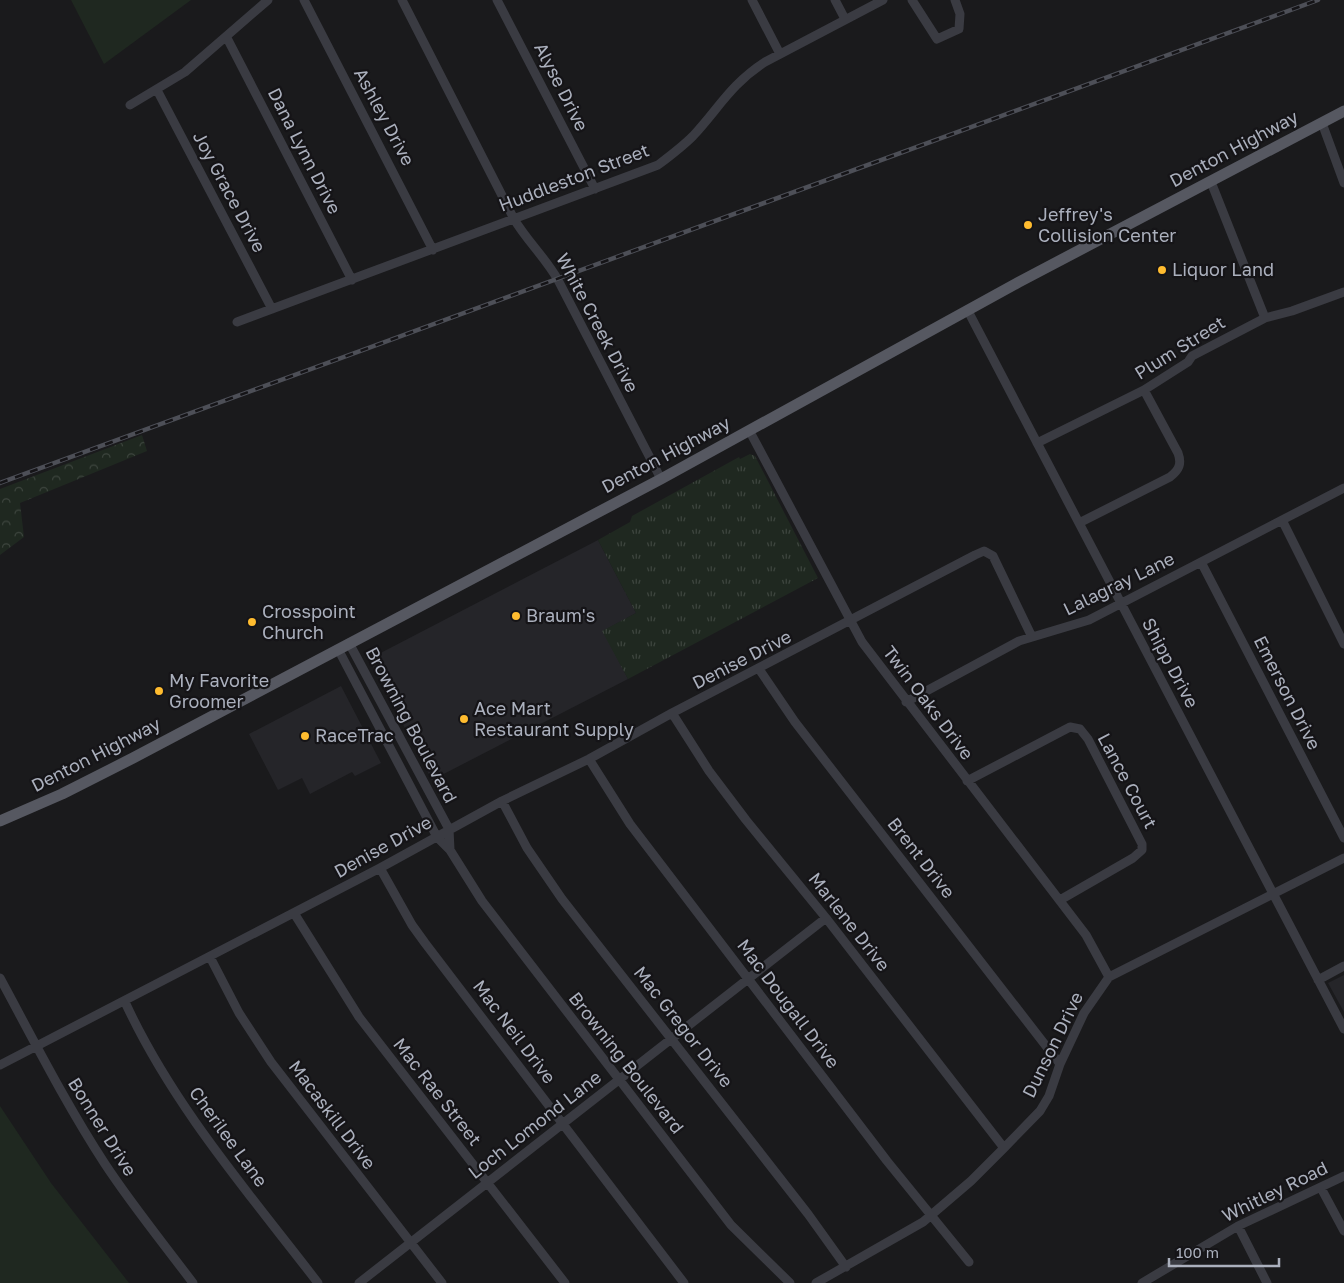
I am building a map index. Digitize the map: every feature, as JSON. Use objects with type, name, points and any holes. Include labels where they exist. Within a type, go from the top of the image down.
[{"type":"main road","name":"Denton Highway","points":[[0,821],[62,794],[661,479],[968,311],[1344,111]]},
{"type":"street","points":[[130,105],[185,72],[227,38],[268,0]]},
{"type":"street","name":"Ashley Drive","points":[[304,0],[434,250]]},
{"type":"street","name":"White Creek Drive","points":[[402,0],[514,219],[524,235],[540,252],[554,274],[661,479]]},
{"type":"street","name":"Alyse Drive","points":[[497,0],[595,189]]},
{"type":"street","points":[[752,0],[780,54]]},
{"type":"street","points":[[835,0],[845,19]]},
{"type":"street","name":"Huddleston Street","points":[[236,322],[434,250],[658,165],[694,134],[748,72],[883,0]]},
{"type":"street","points":[[912,0],[937,39],[959,29],[960,14],[955,0]]},
{"type":"street","name":"Dana Lynn Drive","points":[[227,38],[352,280]]},
{"type":"street","name":"Joy Grace Drive","points":[[157,90],[272,309]]},
{"type":"street","points":[[1322,123],[1344,183]]},
{"type":"street","points":[[1211,182],[1264,318]]},
{"type":"street","name":"Plum Street","points":[[1037,443],[1144,390],[1188,362],[1192,356],[1264,318],[1292,311],[1344,292]]},
{"type":"street","name":"Shipp Drive","points":[[968,311],[1344,1029]]},
{"type":"street","points":[[1079,523],[1170,477],[1179,468],[1178,453],[1144,390]]},
{"type":"street","name":"Twin Oaks Drive","points":[[750,430],[862,642],[1086,935],[1110,977]]},
{"type":"street","name":"Lalagray Lane","points":[[906,702],[1032,637],[1075,625],[1121,604],[1344,488]]},
{"type":"street","points":[[1282,520],[1344,644]]},
{"type":"street","name":"Denise Drive","points":[[0,1065],[125,1002],[380,868],[502,801],[590,759],[672,713],[760,670],[984,551],[993,556],[1032,637]]},
{"type":"street","name":"Emerson Drive","points":[[1201,562],[1344,838]]},
{"type":"street","name":"Browning Boulevard","points":[[343,646],[394,728],[449,829],[450,850]]},
{"type":"street","name":"Browning Boulevard","points":[[343,646],[382,735],[437,837],[450,850],[482,901],[731,1225],[790,1283]]},
{"type":"street","name":"Brent Drive","points":[[760,670],[794,722],[1060,1064]]},
{"type":"street","name":"Marlene Drive","points":[[672,713],[709,771],[741,813],[826,918],[1004,1148]]},
{"type":"street","name":"Lance Court","points":[[967,781],[1070,727],[1080,729],[1088,739],[1142,844],[1142,850],[1133,858],[1060,900]]},
{"type":"street","points":[[382,735],[394,728]]},
{"type":"street","name":"Mac Dougall Drive","points":[[590,759],[630,824],[969,1262]]},
{"type":"street","name":"Mac Gregor Drive","points":[[502,801],[544,874],[808,1214],[846,1267]]},
{"type":"street","name":"Dunson Drive","points":[[816,1283],[931,1215],[971,1181],[1040,1111],[1049,1096],[1060,1064],[1084,1013],[1110,977],[1344,858]]},
{"type":"street","name":"Mac Neil Drive","points":[[380,868],[416,931],[684,1283]]},
{"type":"street","name":"Mac Rae Street","points":[[294,912],[359,1017],[565,1283]]},
{"type":"street","name":"Loch Lomond Lane","points":[[359,1283],[826,918]]},
{"type":"street","name":"Macaskill Drive","points":[[210,957],[239,1013],[271,1062],[442,1283]]},
{"type":"street","points":[[1318,980],[1344,966]]},
{"type":"street","name":"Bonner Drive","points":[[0,978],[35,1047],[110,1172],[193,1283]]},
{"type":"street","name":"Cherilee Lane","points":[[125,1002],[143,1041],[195,1123],[318,1283]]},
{"type":"street","name":"Whitley Road","points":[[1142,1283],[1154,1280],[1238,1226],[1344,1176]]},
{"type":"street","points":[[1321,1188],[1344,1231]]},
{"type":"street","points":[[1238,1226],[1267,1283]]},
{"type":"shaded area","points":[[598,540],[636,613],[603,631],[628,679],[432,780],[369,659]]},
{"type":"shaded area","points":[[341,686],[381,763],[355,776],[352,772],[310,794],[302,778],[278,790],[249,734]]},
{"type":"shaded area","points":[[1344,975],[1344,1012],[1328,983]]},
{"type":"green space","points":[[71,0],[191,0],[104,64]]},
{"type":"green space","points":[[142,435],[147,451],[20,503],[24,537],[0,555],[0,489]]},
{"type":"green space","points":[[750,454],[755,456],[818,578],[628,679],[602,631],[636,613],[598,540],[630,522],[632,516],[739,457],[740,459]]},
{"type":"green space","points":[[0,1106],[51,1183],[129,1283],[0,1283]]},
{"type":"railway","points":[[0,483],[1318,0]]},
{"type":"place","name":"Jeffrey's Collision Center","points":[[1028,225]]},
{"type":"place","name":"Liquor Land","points":[[1162,270]]},
{"type":"place","name":"Braum's","points":[[516,616]]},
{"type":"place","name":"Crosspoint Church","points":[[252,622]]},
{"type":"place","name":"My Favorite Groomer","points":[[159,691]]},
{"type":"place","name":"Ace Mart Restaurant Supply","points":[[464,719]]},
{"type":"place","name":"RaceTrac","points":[[305,736]]}]
